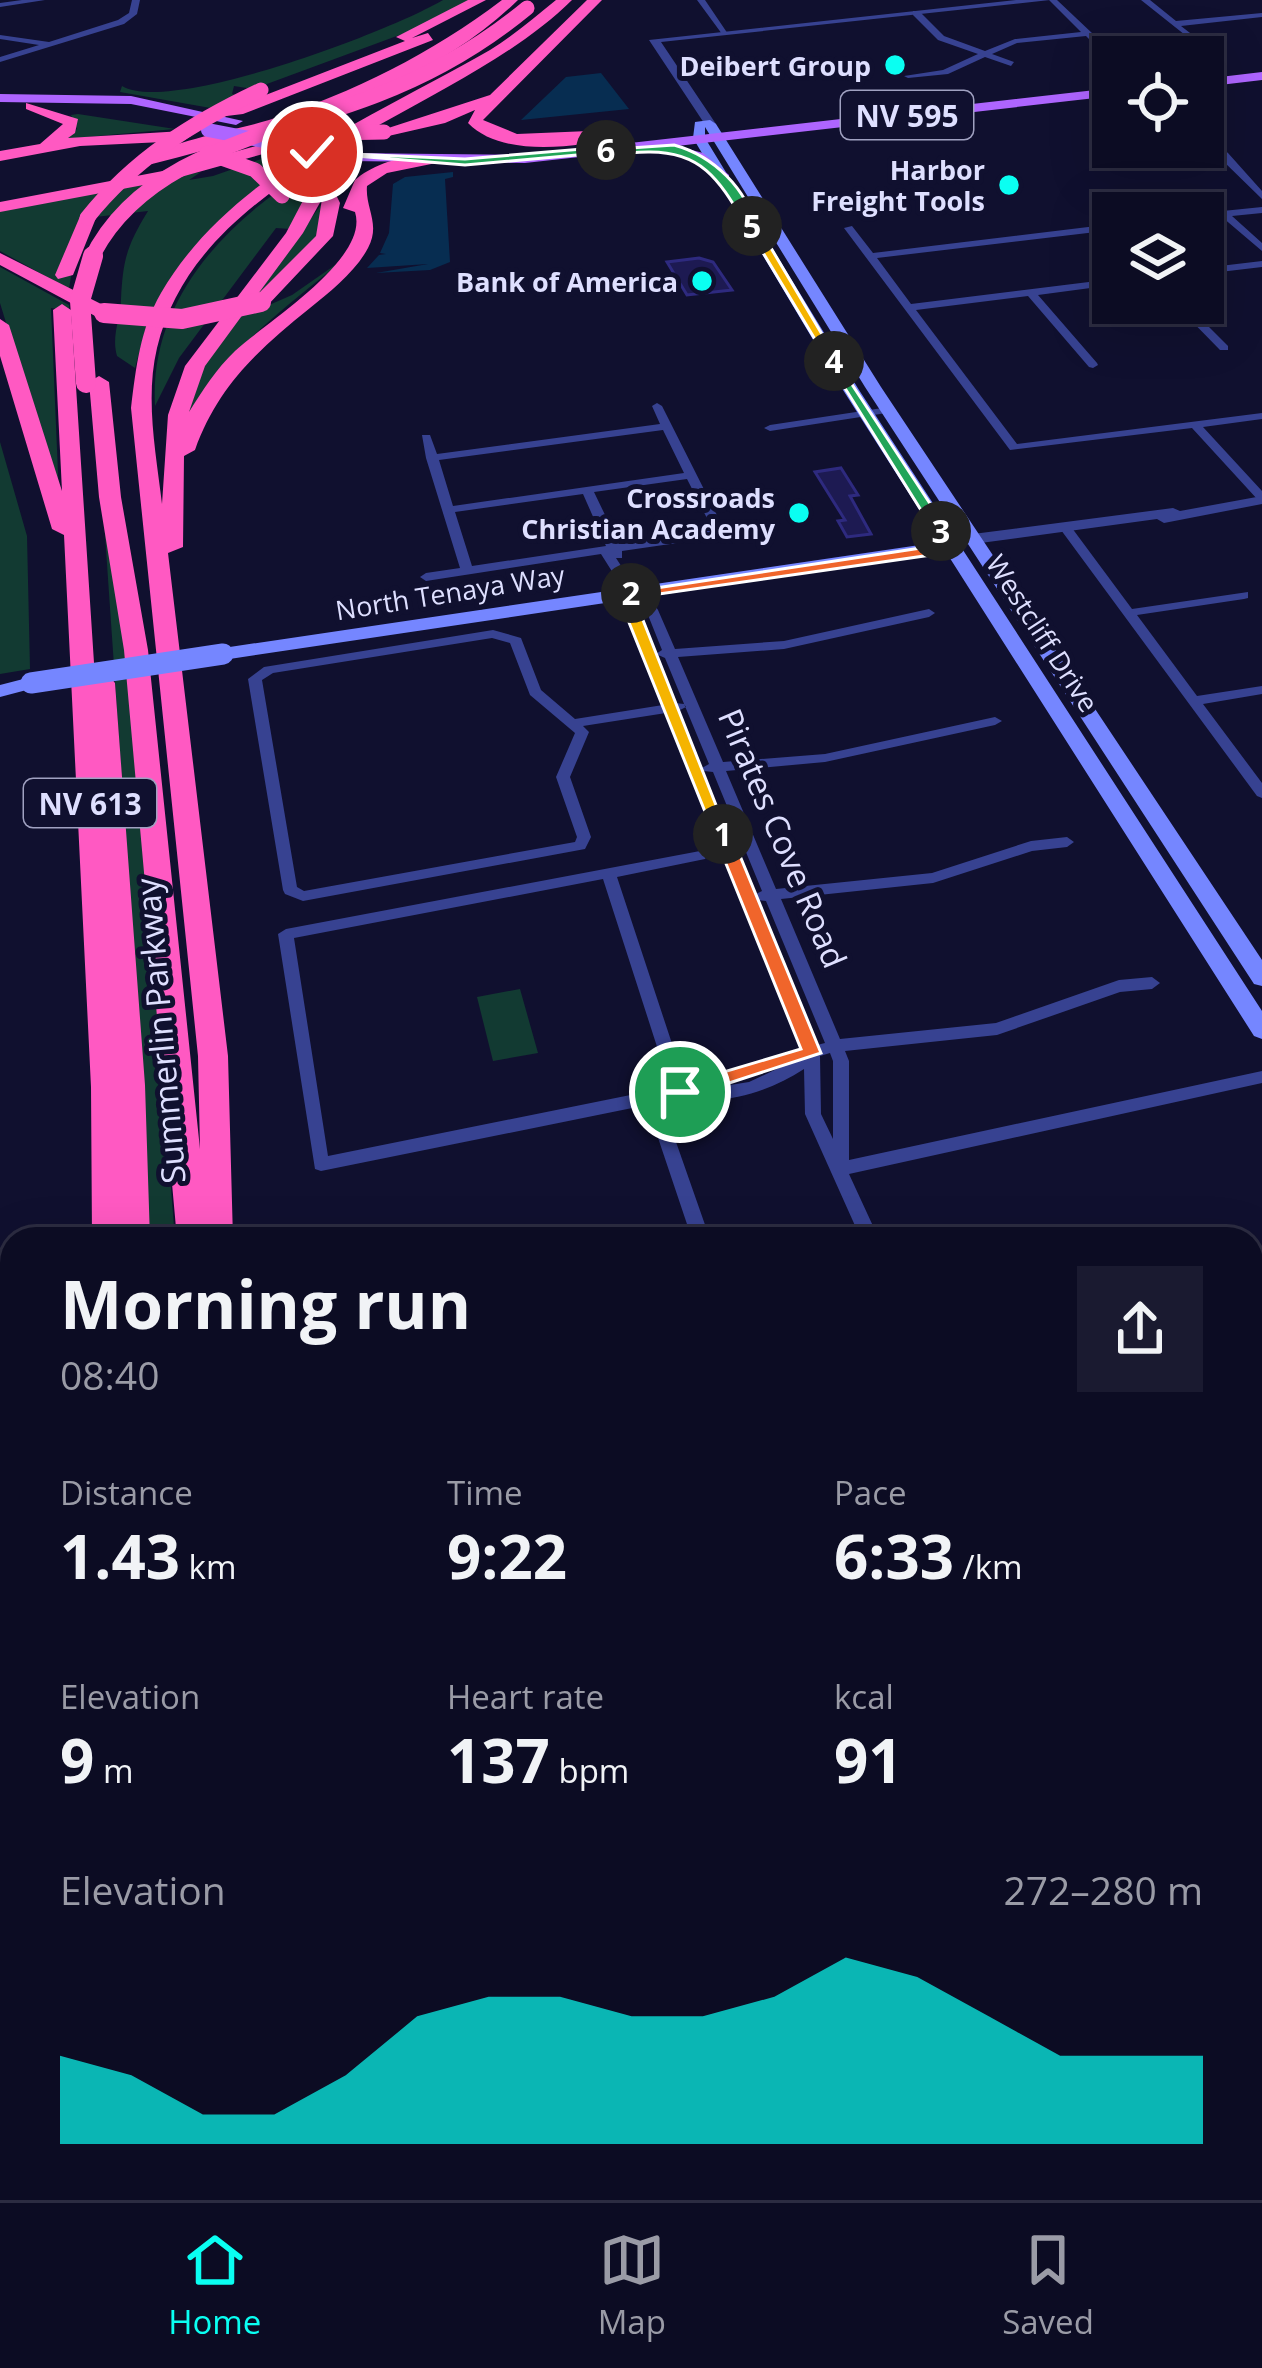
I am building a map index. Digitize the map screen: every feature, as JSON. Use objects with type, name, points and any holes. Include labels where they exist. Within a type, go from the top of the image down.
[{"type":"highway","points":[[76,562],[62,310],[64,275],[87,218],[112,186],[156,148],[261,90],[419,31],[478,0]]},
{"type":"highway","points":[[0,207],[248,155],[362,117],[441,82],[516,39],[565,0]]},
{"type":"highway","points":[[595,0],[474,120],[490,135],[614,142]]},
{"type":"highway","points":[[209,122],[526,4]]},
{"type":"highway","points":[[0,191],[163,156],[298,114],[416,63],[526,4]]},
{"type":"highway","points":[[134,1227],[93,383],[97,276],[110,245],[144,207],[227,155],[437,75],[526,4]]},
{"type":"highway","name":"Summerlin Parkway","points":[[217,1227],[213,1056],[140,401],[145,362],[160,317],[195,258],[278,180],[441,82]]},
{"type":"highway","points":[[269,136],[275,123],[273,110],[302,86]]},
{"type":"highway","points":[[0,158],[88,140],[384,133],[455,115],[498,92]]},
{"type":"highway","points":[[0,158],[58,138],[72,127],[67,117],[31,106]]},
{"type":"highway","points":[[209,122],[346,157]]},
{"type":"highway","points":[[269,136],[363,146]]},
{"type":"highway","points":[[261,302],[300,269],[326,233],[331,200],[318,173],[269,136]]},
{"type":"highway","points":[[0,158],[81,148],[153,146],[235,160],[268,178],[282,196],[285,217],[278,236],[171,380],[147,458]]},
{"type":"highway","points":[[0,258],[104,313],[182,320],[261,302],[301,281],[336,251],[349,228],[356,188],[380,170],[433,161]]},
{"type":"highway","points":[[167,638],[176,487],[172,425],[186,381],[315,204],[318,173]]},
{"type":"highway","points":[[176,487],[192,424],[217,381],[251,343],[360,247],[367,222],[356,188]]},
{"type":"highway","points":[[0,325],[76,562]]},
{"type":"highway","points":[[93,383],[136,650],[192,1227]]},
{"type":"highway","name":"Summerlin Parkway","points":[[76,562],[106,1227]]},
{"type":"highway","points":[[218,1177],[228,1227]]},
{"type":"main road","points":[[1224,69],[1262,65]]},
{"type":"main road","points":[[1224,81],[1262,76]]},
{"type":"main road","name":"NV 595","points":[[346,157],[516,160],[614,142],[1092,83]]},
{"type":"main road","points":[[928,112],[996,94]]},
{"type":"main road","name":"NV 595","points":[[706,131],[1092,94]]},
{"type":"main road","points":[[0,98],[117,99],[269,136]]},
{"type":"main road","points":[[0,107],[126,112],[209,122]]},
{"type":"main road","name":"Westcliff Drive","points":[[706,131],[724,178],[866,413],[961,541],[1262,978]]},
{"type":"main road","name":"Westcliff Drive","points":[[706,131],[757,194],[808,274],[961,541],[1262,1030]]},
{"type":"main road","points":[[614,142],[689,152],[724,178]]},
{"type":"main road","name":"NV 595","points":[[363,146],[464,150],[614,142]]},
{"type":"main road","points":[[740,205],[757,194]]},
{"type":"main road","points":[[767,249],[781,252],[808,274]]},
{"type":"main road","points":[[803,305],[825,303]]},
{"type":"main road","name":"North Tenaya Way","points":[[0,688],[877,555],[938,550],[961,541]]},
{"type":"street","points":[[0,60],[121,22],[133,14],[136,0]]},
{"type":"street","points":[[701,0],[725,32],[1049,0],[1093,36]]},
{"type":"street","points":[[1145,0],[1189,36]]},
{"type":"street","points":[[0,5],[40,1]]},
{"type":"street","points":[[916,13],[941,38],[1011,64]]},
{"type":"street","points":[[1174,24],[1262,16]]},
{"type":"street","name":"Westcliff Drive","points":[[706,131],[674,87],[676,80],[653,44],[658,39],[725,32]]},
{"type":"street","points":[[908,76],[944,71],[1015,41],[1090,33]]},
{"type":"street","points":[[0,37],[48,45]]},
{"type":"street","points":[[1225,155],[1262,196]]},
{"type":"street","points":[[1224,214],[1262,210]]},
{"type":"street","points":[[1224,214],[1262,248]]},
{"type":"street","points":[[849,228],[1014,448],[1262,416]]},
{"type":"street","points":[[870,256],[1092,230]]},
{"type":"street","points":[[1224,269],[1262,264]]},
{"type":"street","points":[[907,308],[1092,285]]},
{"type":"street","points":[[1030,292],[1094,365]]},
{"type":"street","points":[[1200,324],[1225,348]]},
{"type":"street","points":[[657,406],[720,533]]},
{"type":"street","points":[[770,428],[889,410]]},
{"type":"street","points":[[1196,425],[1262,499]]},
{"type":"street","points":[[432,458],[667,426]]},
{"type":"street","points":[[426,437],[467,570]]},
{"type":"street","points":[[448,510],[691,475]]},
{"type":"street","name":"Pirates Cove Road","points":[[587,490],[611,548],[607,554],[669,652],[841,1061],[841,1168]]},
{"type":"street","points":[[961,541],[1262,499]]},
{"type":"street","points":[[426,577],[760,527]]},
{"type":"street","points":[[1065,527],[1262,794]]},
{"type":"street","name":"Pirates Cove Road","points":[[635,592],[631,610],[812,1053],[813,1114],[865,1227]]},
{"type":"street","points":[[1128,613],[1244,595]]},
{"type":"street","points":[[649,656],[784,645],[929,613]]},
{"type":"street","points":[[579,728],[562,777],[584,837],[580,846],[303,896],[290,890],[255,679],[259,674],[510,636],[535,692],[579,728],[693,710]]},
{"type":"street","points":[[1193,701],[1262,690]]},
{"type":"street","points":[[696,770],[825,758],[994,721]]},
{"type":"street","points":[[748,897],[934,878],[1031,846],[1067,842]]},
{"type":"street","points":[[700,856],[286,934],[321,1164],[680,1092],[704,1096],[763,1084],[793,1071],[812,1053],[835,1046],[997,1029],[1119,986],[1152,983]]},
{"type":"street","points":[[608,873],[680,1092]]},
{"type":"street","points":[[841,1168],[1262,1077]]},
{"type":"street","points":[[652,1098],[697,1227]]},
{"type":"green space","points":[[443,0],[470,0],[413,30],[253,89],[234,86],[232,94],[255,100],[222,110],[120,92],[122,86],[147,92],[185,89],[281,66],[378,31]]},
{"type":"green space","points":[[71,115],[175,129],[64,139],[77,129]]},
{"type":"green space","points":[[367,122],[248,195],[146,327],[135,368],[117,356],[116,334],[127,254],[148,211],[95,217],[73,264],[69,289],[0,251],[0,211],[201,172],[189,180],[213,176]]},
{"type":"green space","points":[[308,171],[315,185],[290,229],[276,228],[179,358],[155,406],[156,368],[165,332],[198,268],[248,214]]},
{"type":"green space","points":[[323,202],[315,244],[260,309],[292,295],[348,256],[237,352],[185,424],[203,367]]},
{"type":"green space","points":[[0,267],[69,305],[69,311],[51,308],[59,496],[0,303]]},
{"type":"green space","points":[[0,442],[27,536],[30,669],[0,674]]},
{"type":"green space","points":[[102,491],[129,656],[174,1227],[147,1227]]},
{"type":"green space","points":[[520,989],[538,1053],[493,1061],[477,997]]},
{"type":"water","points":[[601,73],[629,109],[521,120],[566,77]]},
{"type":"water","points":[[453,172],[453,177],[445,179],[450,262],[430,270],[376,273],[428,264],[367,268],[386,254],[380,253],[389,233],[393,184],[405,177]]},
{"type":"building","name":"Bank of America","points":[[699,258],[713,262],[732,290],[687,295],[667,262]]},
{"type":"building","points":[[841,468],[858,495],[850,496],[871,534],[847,537],[838,521],[845,520],[815,472]]},
{"type":"place","name":"Deibert Group","points":[[895,65]]},
{"type":"place","name":"Harbor Freight Tools","points":[[1009,185]]},
{"type":"place","name":"Bank of America","points":[[702,281]]},
{"type":"place","name":"Crossroads Christian Academy","points":[[799,513]]},
{"type":"route","points":[[312,152],[419,162],[516,160],[616,148],[674,148],[698,155],[724,178],[949,543],[938,550],[631,592],[631,610],[649,656],[812,1053],[781,1058],[680,1092]]}]
